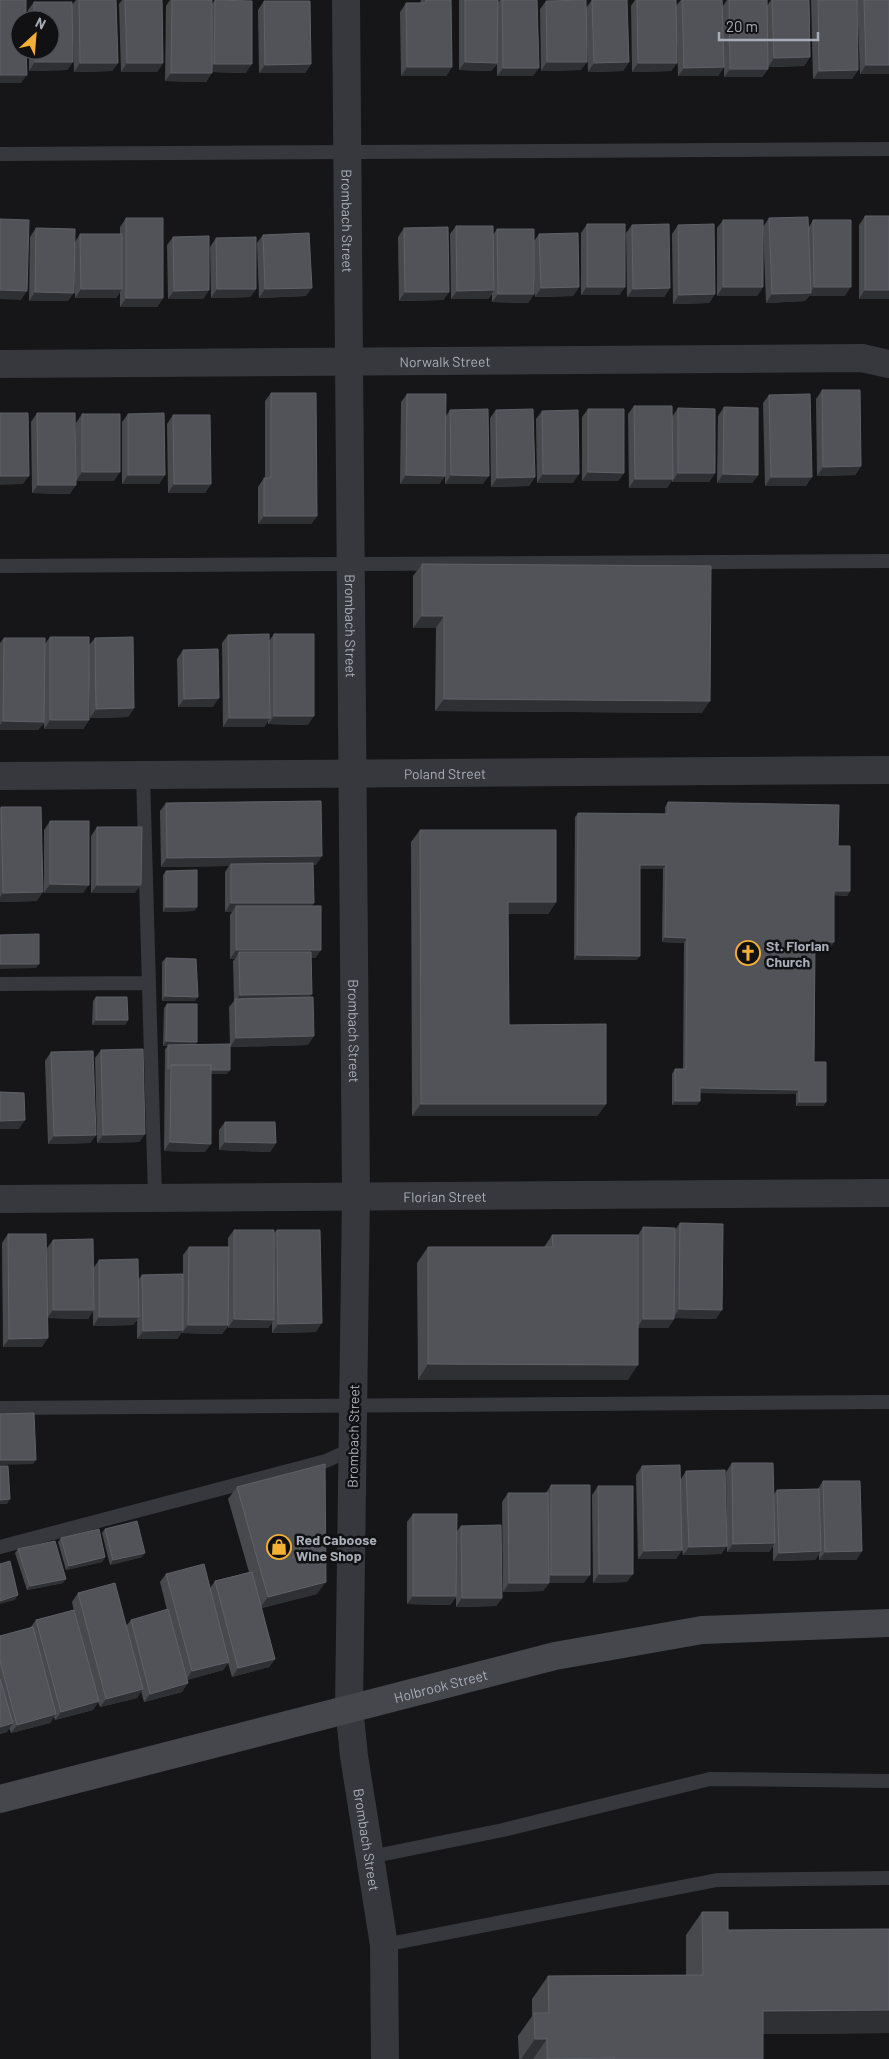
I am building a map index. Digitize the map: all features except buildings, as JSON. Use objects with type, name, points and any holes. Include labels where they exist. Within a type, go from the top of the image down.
[{"type":"street","name":"Brombach Street","points":[[346,0],[356,1196],[350,1707],[384,1945],[385,2059]]},
{"type":"street","name":"Norwalk Street","points":[[0,364],[862,358],[889,364]]},
{"type":"street","name":"Poland Street","points":[[0,776],[889,770]]},
{"type":"street","name":"Florian Street","points":[[0,1199],[889,1193]]},
{"type":"street","name":"Holbrook Street","points":[[0,1799],[350,1707],[555,1656],[702,1630],[889,1623]]},
{"type":"lane","points":[[0,154],[889,149]]},
{"type":"lane","points":[[0,566],[350,562],[889,561]]},
{"type":"lane","points":[[143,775],[155,1197]]},
{"type":"lane","points":[[0,984],[149,983]]},
{"type":"lane","points":[[0,1408],[889,1402]]},
{"type":"lane","points":[[0,1547],[326,1460],[352,1449]]},
{"type":"lane","points":[[370,1857],[503,1830],[710,1779],[889,1781]]},
{"type":"lane","points":[[384,1945],[717,1880],[889,1878]]},
{"type":"place","name":"St. Florian Church","points":[[748,953]]},
{"type":"place","name":"Red Caboose Wine Shop","points":[[279,1547]]}]
